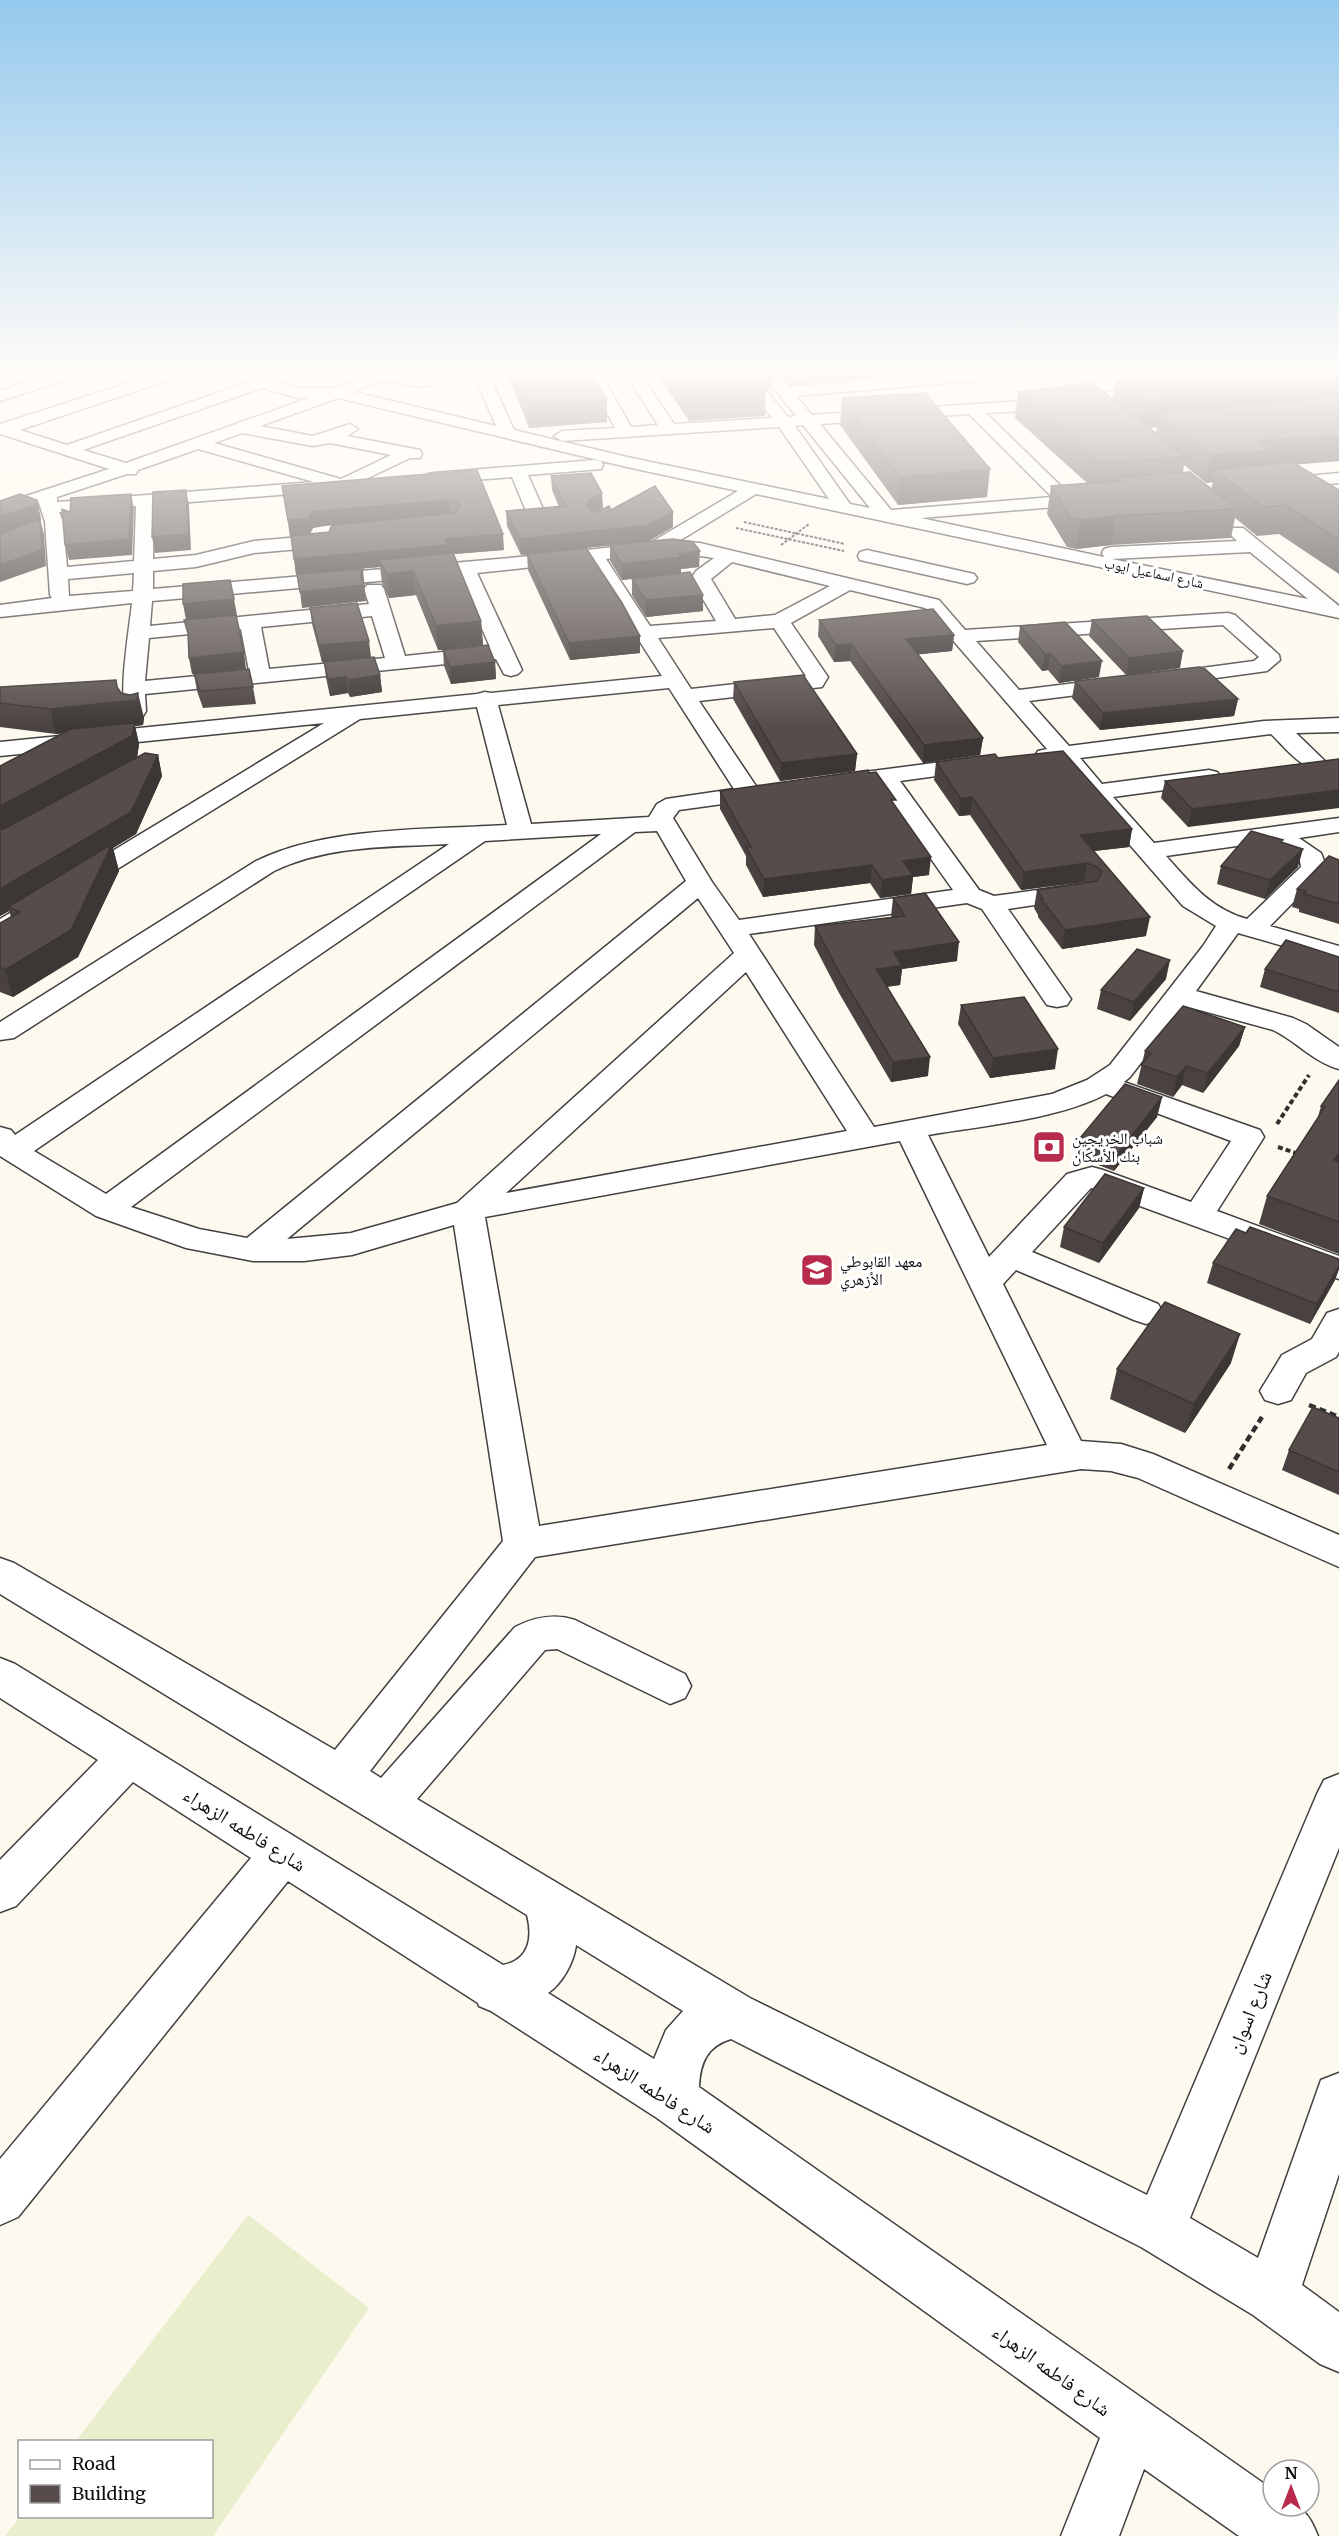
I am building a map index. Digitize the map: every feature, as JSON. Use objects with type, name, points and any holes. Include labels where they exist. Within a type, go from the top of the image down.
[{"type":"street","points":[[32,530],[50,508],[79,493]]},
{"type":"street","points":[[205,493],[213,496]]},
{"type":"street","points":[[0,507],[50,508],[246,493]]},
{"type":"street","points":[[314,493],[323,527],[331,579]]},
{"type":"street","points":[[525,493],[538,518]]},
{"type":"street","points":[[655,548],[746,493]]},
{"type":"street","name":"شارع اسماعيل ايوب","points":[[774,493],[1337,612]]},
{"type":"street","points":[[830,493],[839,507]]},
{"type":"street","points":[[868,493],[886,516],[1111,498]]},
{"type":"street","points":[[998,493],[1025,524],[1057,553],[1254,546]]},
{"type":"street","points":[[1058,493],[1066,501]]},
{"type":"street","points":[[136,735],[134,686],[143,595],[146,501]]},
{"type":"street","points":[[50,508],[61,603]]},
{"type":"street","points":[[1221,519],[1337,612]]},
{"type":"street","points":[[58,574],[213,559],[323,527]]},
{"type":"street","points":[[909,618],[937,609],[967,578],[1013,544]]},
{"type":"street","points":[[0,611],[143,595],[465,568],[655,548],[688,548],[847,584],[937,609],[1192,901],[1216,916],[1242,926],[1339,954]]},
{"type":"street","points":[[594,556],[749,794]]},
{"type":"street","points":[[680,582],[701,579],[728,556]]},
{"type":"street","points":[[867,556],[967,578]]},
{"type":"street","points":[[465,568],[520,695]]},
{"type":"street","points":[[370,576],[397,662]]},
{"type":"street","points":[[701,579],[728,624]]},
{"type":"street","points":[[783,626],[847,584]]},
{"type":"street","points":[[615,589],[637,587]]},
{"type":"street","points":[[1228,619],[1249,593]]},
{"type":"street","points":[[139,633],[381,609]]},
{"type":"street","points":[[960,636],[1228,619],[1269,655],[1270,660],[1260,667],[1190,660],[1120,684],[1012,697]]},
{"type":"street","points":[[250,622],[260,676]]},
{"type":"street","points":[[644,633],[728,624],[808,628]]},
{"type":"street","points":[[1151,624],[1222,689]]},
{"type":"street","points":[[0,749],[520,695],[817,680],[783,626]]},
{"type":"street","points":[[1068,629],[1083,645]]},
{"type":"street","points":[[112,685],[134,686],[260,676],[503,652]]},
{"type":"street","points":[[1105,668],[1120,684]]},
{"type":"street","points":[[485,699],[521,832]]},
{"type":"street","points":[[0,930],[357,712]]},
{"type":"street","points":[[817,785],[1178,739],[1262,722],[1339,725]]},
{"type":"street","points":[[1262,722],[1304,764],[1339,760]]},
{"type":"street","points":[[164,754],[215,726]]},
{"type":"street","points":[[1095,792],[1225,775],[1178,739]]},
{"type":"street","points":[[0,767],[42,744]]},
{"type":"street","points":[[885,777],[1057,999]]},
{"type":"street","points":[[783,789],[674,804],[662,813],[661,818],[699,883],[732,929],[866,1138]]},
{"type":"street","points":[[1,1040],[265,866],[288,855],[340,843],[664,823]]},
{"type":"street","points":[[1147,851],[1339,825]]},
{"type":"street","points":[[107,1209],[628,826]]},
{"type":"street","points":[[479,835],[7,1144],[107,1209],[197,1240],[253,1250],[304,1250],[352,1244],[468,1210],[1055,1103],[1082,1096],[1104,1084],[1120,1071],[1214,950],[1314,868],[1315,862],[1309,855],[1276,833]]},
{"type":"street","points":[[253,1250],[699,883]]},
{"type":"street","points":[[732,929],[981,900],[1084,892]]},
{"type":"street","points":[[468,1210],[748,955]]},
{"type":"street","points":[[1179,995],[1283,1024],[1296,1030],[1332,1055]]},
{"type":"street","points":[[1104,1084],[1257,1139],[1199,1215]]},
{"type":"street","points":[[910,1129],[1070,1455]]},
{"type":"street","points":[[985,1283],[1078,1181],[1083,1179],[1100,1179],[1339,1268]]},
{"type":"street","points":[[468,1210],[523,1544]]},
{"type":"street","points":[[1010,1255],[1146,1312]]},
{"type":"street","points":[[1278,1391],[1294,1364],[1324,1348],[1339,1321]]},
{"type":"street","points":[[340,1776],[523,1544],[1070,1455],[1103,1454],[1126,1458],[1339,1552]]},
{"type":"street","points":[[0,1575],[340,1776],[734,2015],[1159,2229],[1272,2296],[1339,2344]]},
{"type":"street","points":[[385,1804],[529,1639],[539,1634],[561,1632],[670,1686]]},
{"type":"street","name":"شارع فاطمه الزهراء","points":[[0,1676],[675,2100],[1132,2427],[1289,2536]]},
{"type":"street","points":[[0,1892],[130,1756]]},
{"type":"street","name":"شارع اسوان","points":[[1159,2229],[1339,1794]]},
{"type":"street","points":[[0,2199],[283,1853]]},
{"type":"street","points":[[496,1989],[519,1985],[540,1971],[552,1951],[555,1929],[546,1901]]},
{"type":"street","points":[[675,2100],[673,2078],[678,2055],[690,2037],[707,2023],[734,2015]]},
{"type":"street","points":[[1272,2296],[1339,2098]]},
{"type":"street","points":[[1090,2536],[1132,2427]]},
{"type":"path","points":[[757,563],[788,539],[839,507]]},
{"type":"path","points":[[700,520],[867,556]]},
{"type":"path","points":[[1307,1157],[1257,1139],[1332,1055]]},
{"type":"path","points":[[1213,1495],[1278,1391]]},
{"type":"green space","points":[[248,2215],[369,2308],[213,2536],[5,2536],[19,2518],[213,2518],[213,2440],[77,2440]]},
{"type":"building","points":[[153,493],[186,493],[188,534],[152,537]]},
{"type":"building","points":[[283,493],[486,493],[503,534],[445,539],[448,545],[294,559],[291,536],[329,532],[332,525],[455,513],[460,507],[457,502],[449,500],[319,511],[311,512],[308,519],[288,520]]},
{"type":"building","points":[[560,493],[601,493],[590,499],[586,505],[590,510],[597,512],[609,506],[611,510],[642,493],[660,493],[673,512],[649,525],[520,539],[506,511],[566,506]]},
{"type":"building","points":[[1056,493],[1217,493],[1237,509],[1081,520],[1071,518]]},
{"type":"building","points":[[1245,493],[1339,493],[1339,540],[1286,505],[1263,507]]},
{"type":"building","points":[[20,494],[37,500],[38,504],[0,517],[0,501]]},
{"type":"building","points":[[131,494],[129,539],[65,545],[62,509],[70,512],[71,498]]},
{"type":"building","points":[[40,519],[42,550],[0,565],[0,534]]},
{"type":"building","points":[[673,539],[693,542],[700,551],[679,554],[681,557],[622,564],[610,545]]},
{"type":"building","points":[[586,548],[622,603],[640,636],[569,643],[527,554]]},
{"type":"building","points":[[453,553],[481,621],[436,626],[413,571],[387,574],[379,560]]},
{"type":"building","points":[[363,569],[360,574],[364,585],[300,592],[297,574]]},
{"type":"building","points":[[690,572],[703,595],[646,600],[632,579]]},
{"type":"building","points":[[230,580],[234,599],[183,604],[183,584]]},
{"type":"building","points":[[357,603],[369,641],[319,645],[310,608]]},
{"type":"building","points":[[933,609],[954,635],[906,639],[983,738],[924,745],[851,644],[836,645],[819,620]]},
{"type":"building","points":[[236,615],[244,652],[189,658],[188,633],[184,620]]},
{"type":"building","points":[[1147,616],[1183,651],[1129,658],[1092,620]]},
{"type":"building","points":[[1065,622],[1102,661],[1061,666],[1050,653],[1045,654],[1020,626]]},
{"type":"building","points":[[488,645],[495,662],[450,667],[443,650]]},
{"type":"building","points":[[374,657],[380,675],[348,680],[346,677],[328,679],[324,662]]},
{"type":"building","points":[[1199,667],[1205,669],[1238,699],[1103,713],[1075,681]]},
{"type":"building","points":[[249,669],[253,687],[200,691],[194,674]]},
{"type":"building","points":[[803,675],[857,754],[781,763],[734,682]]},
{"type":"building","points":[[116,680],[121,693],[130,695],[138,693],[137,700],[50,709],[0,703],[0,687]]},
{"type":"building","points":[[135,723],[132,736],[0,806],[0,766],[71,729]]},
{"type":"building","points":[[1063,751],[1132,829],[1080,835],[1150,917],[1065,930],[1041,899],[1043,899],[1037,890],[1097,881],[1102,872],[1087,863],[1024,872],[972,797],[961,799],[936,762],[995,754],[998,758]]},
{"type":"building","points":[[145,753],[158,755],[131,812],[0,889],[0,829],[4,829]]},
{"type":"building","points":[[1339,759],[1339,790],[1192,809],[1165,781]]},
{"type":"building","points":[[868,770],[869,773],[876,772],[896,800],[891,800],[931,857],[903,861],[913,875],[882,880],[872,865],[764,879],[746,847],[751,847],[720,791]]},
{"type":"building","points":[[1251,831],[1283,840],[1281,842],[1303,849],[1270,880],[1221,866]]},
{"type":"building","points":[[112,844],[71,930],[5,970],[0,967],[0,923],[20,912],[8,907]]},
{"type":"building","points":[[1329,856],[1339,860],[1339,904],[1304,894],[1306,891],[1297,889]]},
{"type":"building","points":[[925,893],[959,942],[894,952],[902,966],[876,969],[930,1057],[893,1062],[840,974],[815,926],[905,916],[893,898]]},
{"type":"building","points":[[1286,940],[1339,957],[1339,992],[1265,969]]},
{"type":"building","points":[[1137,949],[1170,960],[1134,1002],[1101,990]]},
{"type":"building","points":[[1024,997],[1058,1049],[993,1058],[961,1005]]},
{"type":"building","points":[[1183,1006],[1245,1027],[1208,1073],[1186,1066],[1177,1077],[1141,1065],[1151,1053],[1145,1051]]},
{"type":"building","points":[[1339,1080],[1339,1153],[1334,1160],[1339,1162],[1339,1222],[1267,1196],[1325,1107],[1321,1106]]},
{"type":"building","points":[[1125,1084],[1162,1097],[1119,1152],[1081,1137]]},
{"type":"building","points":[[1105,1174],[1144,1188],[1103,1243],[1064,1227]]},
{"type":"building","points":[[1250,1227],[1339,1259],[1339,1266],[1317,1304],[1213,1263],[1236,1229],[1246,1233]]},
{"type":"building","points":[[1165,1302],[1240,1334],[1194,1404],[1117,1369]]},
{"type":"building","points":[[1313,1407],[1339,1418],[1339,1472],[1289,1450]]},
{"type":"place","name":"شباب الخريجين بنك الأسكان","points":[[1049,1147]]},
{"type":"place","name":"معهد القابوطي الأزهري","points":[[817,1270]]}]
